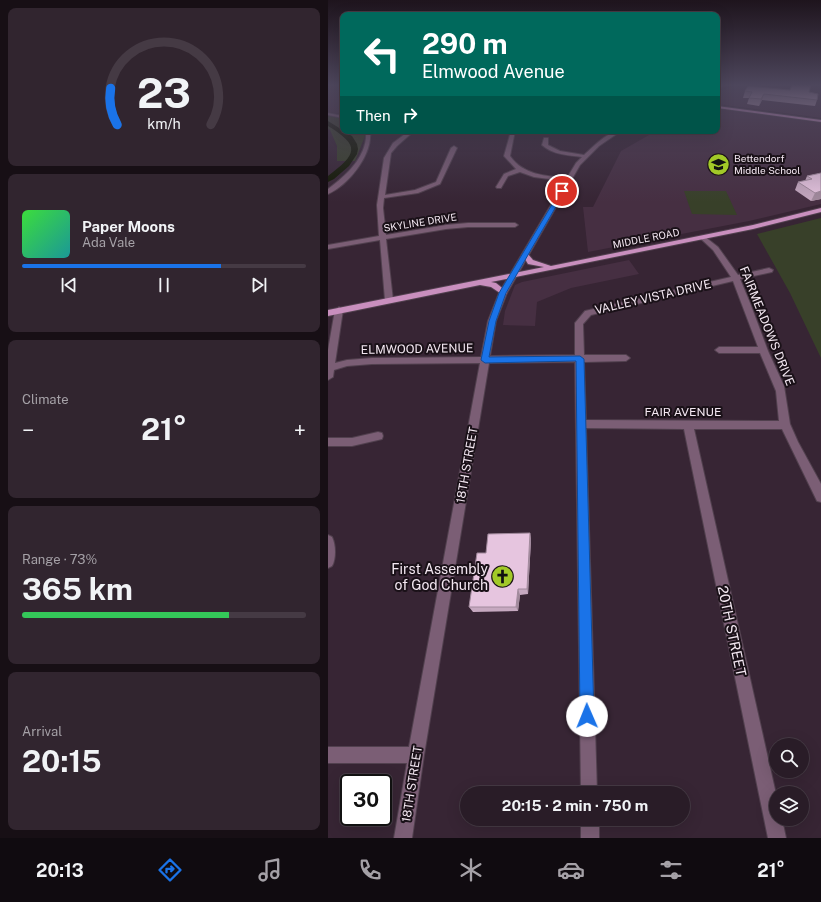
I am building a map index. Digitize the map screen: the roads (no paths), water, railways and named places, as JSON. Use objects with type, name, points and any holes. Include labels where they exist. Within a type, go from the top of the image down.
[{"type":"main road","name":"MIDDLE ROAD","points":[[328,313],[702,238],[821,210]]},
{"type":"main road","points":[[525,254],[531,262],[552,267]]},
{"type":"main road","name":"MIDDLE ROAD","points":[[474,283],[493,285],[503,293]]},
{"type":"street","points":[[328,192],[344,180],[362,159],[368,142],[368,134]]},
{"type":"street","points":[[389,300],[380,208],[381,198],[388,151],[408,134]]},
{"type":"street","points":[[512,134],[507,156],[510,163],[519,170],[534,175],[569,180]]},
{"type":"street","name":"18TH STREET","points":[[403,838],[416,755],[492,321],[503,293],[583,156],[614,134]]},
{"type":"street","points":[[546,139],[545,145],[548,148],[565,154],[583,156]]},
{"type":"street","points":[[381,198],[416,192],[438,183],[454,148]]},
{"type":"street","points":[[499,187],[506,175],[519,170]]},
{"type":"street","name":"SKYLINE DRIVE","points":[[328,247],[446,227],[468,225],[515,225]]},
{"type":"street","name":"FAIRMEADOWS DRIVE","points":[[702,238],[726,261],[737,278],[781,392],[783,409],[782,416],[785,425],[790,438],[814,479],[821,497]]},
{"type":"street","name":"VALLEY VISTA DRIVE","points":[[589,786],[579,323],[588,313],[601,308],[769,270]]},
{"type":"street","points":[[328,377],[339,310]]},
{"type":"street","points":[[719,350],[764,350]]},
{"type":"street","name":"ELMWOOD AVENUE","points":[[329,368],[347,363],[372,361],[626,358]]},
{"type":"street","name":"FAIR AVENUE","points":[[581,424],[785,425]]},
{"type":"street","name":"20TH STREET","points":[[688,425],[777,838]]},
{"type":"street","points":[[328,442],[352,442],[378,436]]},
{"type":"street","points":[[328,541],[328,562]]},
{"type":"street","points":[[328,755],[416,755]]},
{"type":"street","points":[[590,826],[590,838]]},
{"type":"waterway","points":[[330,124],[340,130]]},
{"type":"waterway","points":[[328,180],[351,159],[354,154],[354,144],[350,137],[346,134]]},
{"type":"place","name":"Bettendorf Middle School","points":[[718,164]]},
{"type":"place","name":"First Assembly of God Church","points":[[503,577]]}]
